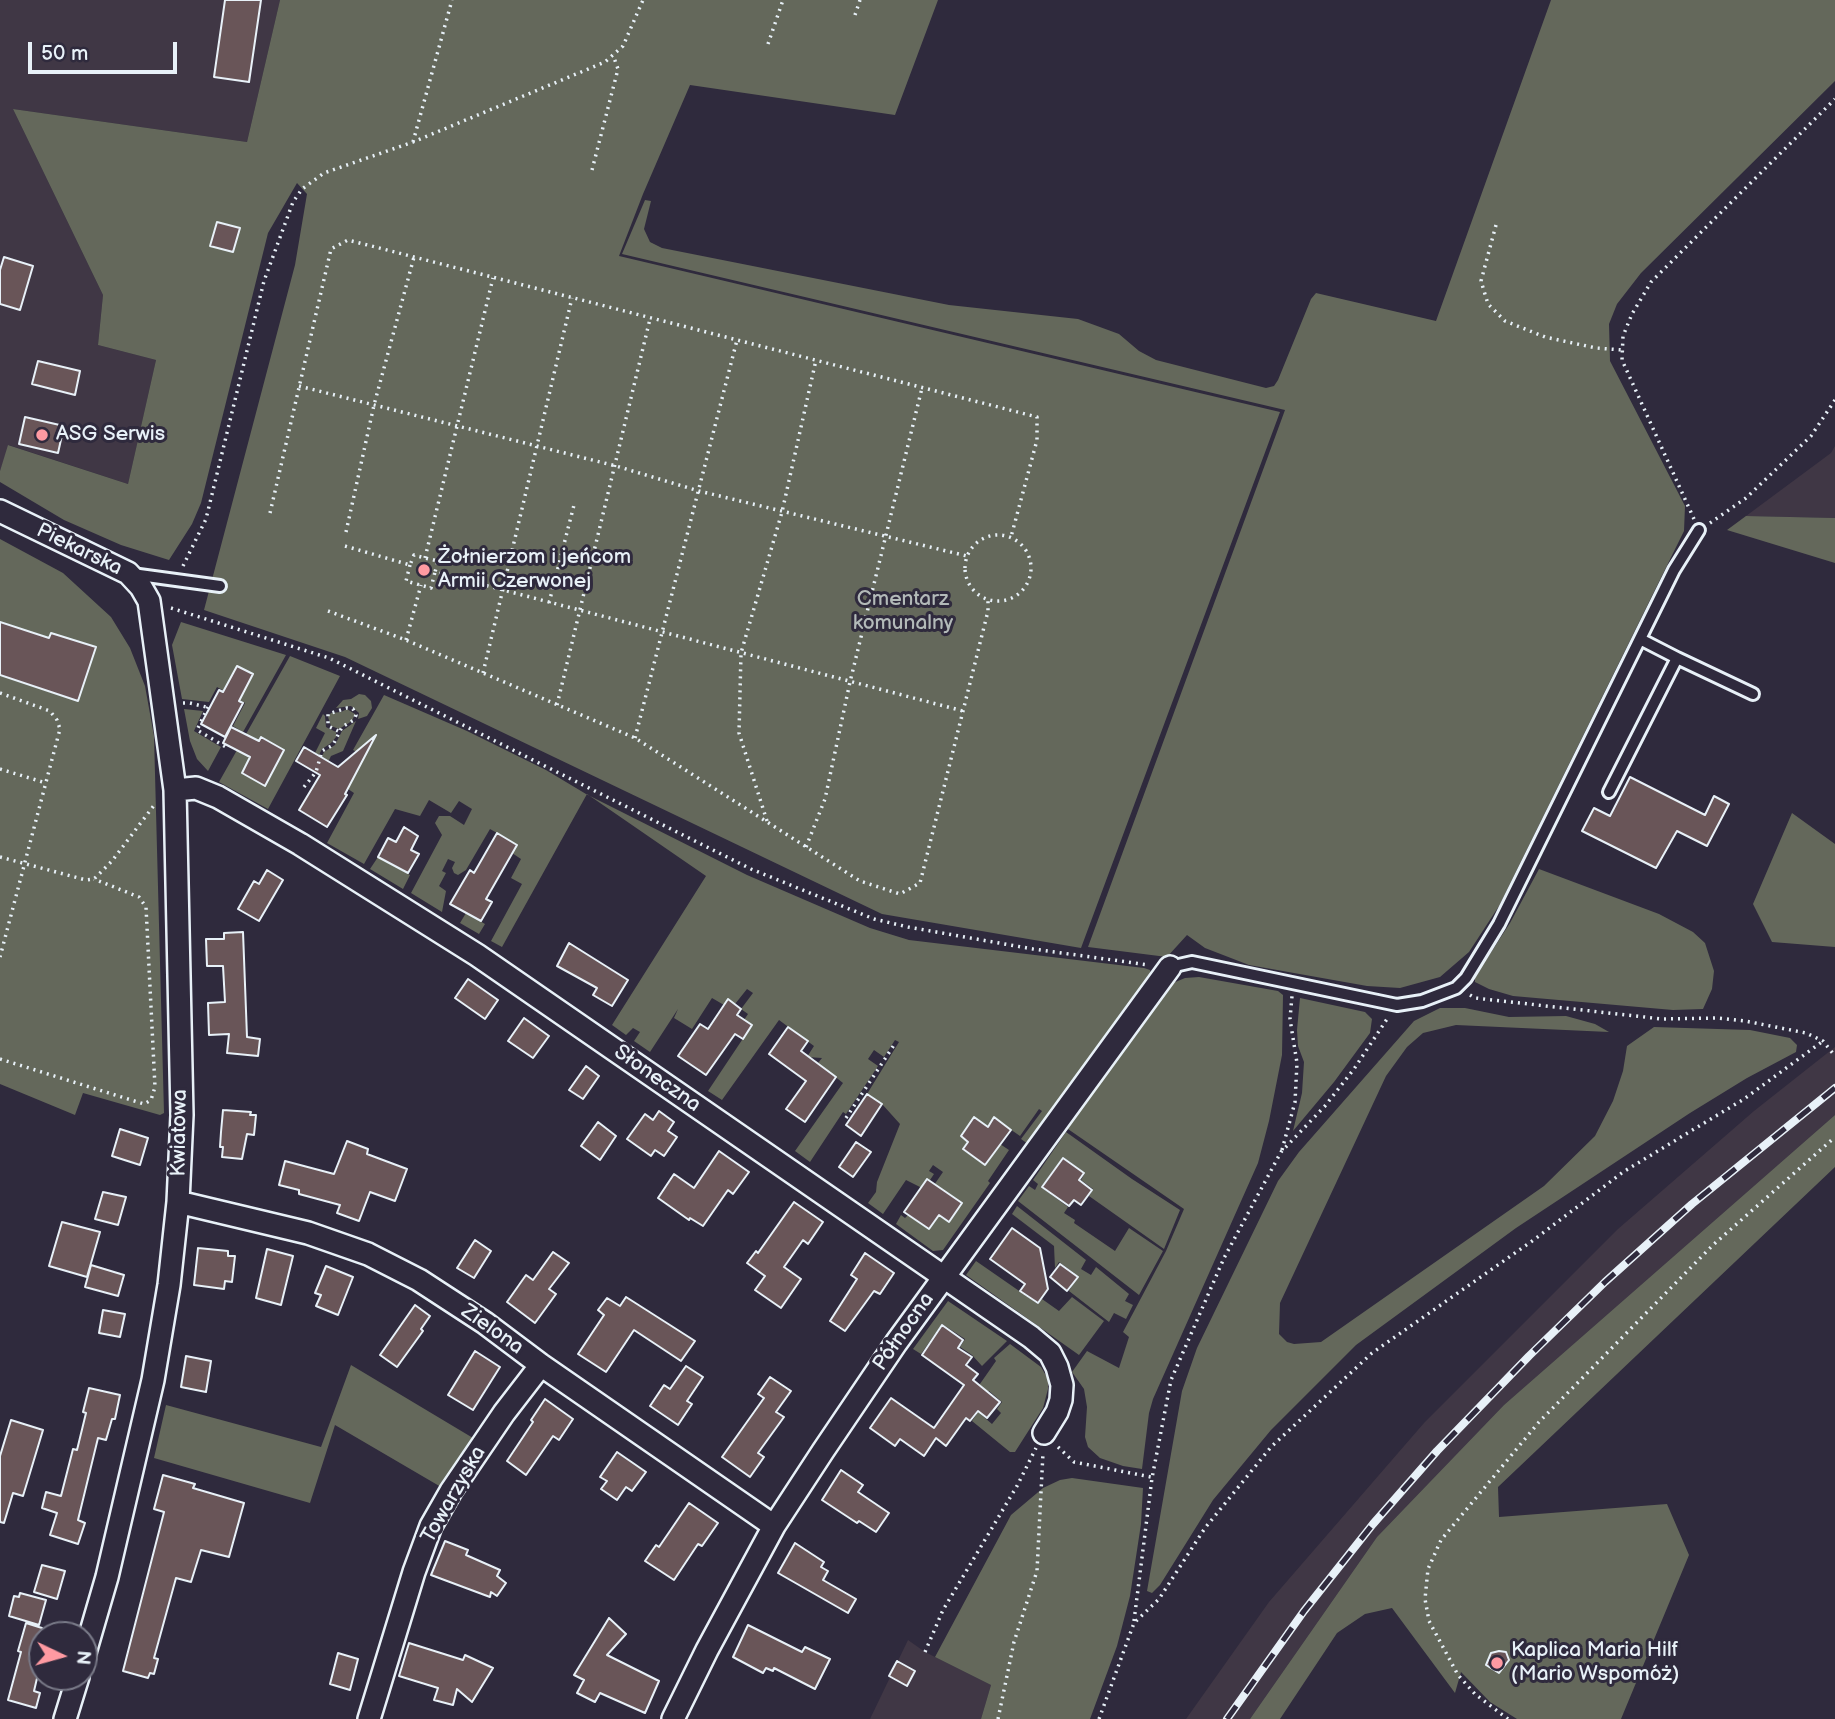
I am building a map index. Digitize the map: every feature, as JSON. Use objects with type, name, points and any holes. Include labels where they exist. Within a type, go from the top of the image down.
[{"type":"street","name":"Piekarska","points":[[0,511],[128,573],[141,586],[149,601]]},
{"type":"street","name":"Kwiatowa","points":[[94,1621],[153,1380],[169,1285],[178,1202],[182,1115],[175,790],[149,601]]},
{"type":"street","name":"Słoneczna","points":[[175,790],[196,788],[218,797],[300,844],[477,955],[1050,1353],[1062,1385],[1061,1400],[1044,1433]]},
{"type":"street","name":"Północna","points":[[673,1719],[774,1526],[866,1387],[1170,967]]},
{"type":"street","name":"Zielona","points":[[178,1202],[308,1233],[368,1254],[419,1280],[485,1323],[541,1365],[774,1526]]},
{"type":"street","name":"Towarzyska","points":[[369,1719],[414,1572],[431,1526],[451,1491],[504,1413],[541,1365]]},
{"type":"street","points":[[65,1719],[74,1691]]},
{"type":"lane","points":[[1170,967],[1192,962],[1397,1005],[1422,1001],[1456,988],[1466,978],[1499,924],[1674,570],[1699,530]]},
{"type":"lane","points":[[128,573],[220,586]]},
{"type":"lane","points":[[1640,639],[1753,694]]},
{"type":"lane","points":[[1609,792],[1677,658]]},
{"type":"path","points":[[413,142],[452,0]]},
{"type":"path","points":[[176,580],[206,519],[264,281],[293,202],[302,189],[324,173],[413,142],[605,62],[623,46],[643,0]]},
{"type":"path","points":[[768,44],[783,0]]},
{"type":"path","points":[[855,15],[860,0]]},
{"type":"path","points":[[592,170],[618,69],[613,55]]},
{"type":"path","points":[[1835,99],[1651,282],[1632,314],[1623,336],[1622,359],[1699,530],[1746,498],[1811,436],[1835,400]]},
{"type":"path","points":[[1496,225],[1481,281],[1488,304],[1505,321],[1545,337],[1596,348],[1623,350]]},
{"type":"path","points":[[270,513],[331,249],[348,240],[1037,417],[1037,440],[1011,537]]},
{"type":"path","points":[[346,532],[374,405],[414,257]]},
{"type":"path","points":[[425,558],[493,278]]},
{"type":"path","points":[[483,673],[572,298]]},
{"type":"path","points":[[557,705],[651,318]]},
{"type":"path","points":[[635,738],[737,340]]},
{"type":"path","points":[[768,823],[739,733],[741,653],[782,512],[817,360]]},
{"type":"path","points":[[299,386],[616,466],[699,491],[967,556]]},
{"type":"path","points":[[806,847],[825,799],[850,682],[922,387]]},
{"type":"path","points":[[549,603],[574,505]]},
{"type":"path","points":[[990,535],[1011,537],[1022,543],[1031,558],[1032,576],[1024,590],[1010,600],[988,601],[976,594],[968,583],[964,570],[967,556],[977,542],[990,535]]},
{"type":"path","points":[[345,546],[410,565]]},
{"type":"path","points":[[414,555],[438,561],[431,588],[406,581],[410,565],[414,555]]},
{"type":"path","points":[[435,572],[963,711]]},
{"type":"path","points":[[406,640],[421,585]]},
{"type":"path","points":[[149,601],[329,658],[751,869],[874,919],[1033,949],[1170,967]]},
{"type":"path","points":[[328,611],[406,640],[635,738],[859,881],[900,894],[920,883],[988,611],[988,601]]},
{"type":"path","points":[[0,693],[50,711],[60,729],[26,865],[0,954]]},
{"type":"path","points":[[163,706],[190,703],[209,708],[197,730],[226,747]]},
{"type":"path","points":[[304,788],[316,772],[322,751],[333,745],[338,731],[354,720],[356,715],[353,709],[347,708],[328,714],[328,726],[338,731]]},
{"type":"path","points":[[0,769],[46,783]]},
{"type":"path","points":[[94,879],[112,861],[155,804],[175,790]]},
{"type":"path","points":[[0,857],[86,880],[94,879],[139,897],[146,907],[155,1087],[151,1100],[144,1104],[0,1059]]},
{"type":"path","points":[[1099,1719],[1134,1623],[1152,1478],[1171,1380],[1224,1258],[1281,1152],[1295,1102],[1297,1063],[1290,1019],[1293,984]]},
{"type":"path","points":[[1456,988],[1475,998],[1620,1015],[1745,1021],[1806,1033],[1823,1041],[1835,1056]]},
{"type":"path","points":[[1281,1152],[1325,1106],[1354,1069],[1397,1005]]},
{"type":"path","points":[[1134,1623],[1159,1599],[1205,1528],[1272,1447],[1372,1353],[1535,1239],[1623,1172],[1744,1099],[1823,1041]]},
{"type":"path","points":[[846,1118],[896,1042]]},
{"type":"path","points":[[1508,1719],[1475,1694],[1458,1675],[1429,1621],[1426,1599],[1428,1569],[1441,1540],[1539,1422],[1599,1360],[1713,1245],[1835,1137]]},
{"type":"path","points":[[1044,1433],[1074,1462],[1152,1478]]},
{"type":"path","points":[[925,1652],[943,1609],[1017,1486],[1044,1433]]},
{"type":"path","points":[[998,1719],[1014,1642],[1037,1571],[1044,1433]]},
{"type":"shaded area","points":[[0,0],[280,0],[247,142],[13,109],[103,295],[98,345],[156,360],[128,484],[9,445],[0,471]]},
{"type":"shaded area","points":[[1835,446],[1835,518],[1746,516],[1831,453]]},
{"type":"shaded area","points":[[1835,1047],[1835,1115],[1504,1405],[1377,1537],[1250,1719],[1186,1719],[1269,1602],[1424,1423],[1618,1229],[1754,1111]]},
{"type":"shaded area","points":[[908,1640],[925,1652],[991,1685],[981,1719],[870,1719]]},
{"type":"green space","name":"Cmentarz komunalny","points":[[280,0],[938,0],[895,115],[690,85],[619,256],[1280,412],[1081,948],[882,914],[345,657],[204,610],[295,265],[307,194],[297,183],[268,233],[201,503],[192,524],[169,560],[121,545],[64,520],[0,482],[0,471],[8,445],[128,484],[156,360],[98,345],[103,295],[13,109],[247,142]]},
{"type":"green space","points":[[1551,0],[1835,0],[1835,81],[1641,273],[1617,304],[1609,324],[1610,361],[1685,506],[1684,531],[1499,906],[1469,952],[1440,977],[1400,988],[1367,986],[1249,965],[1205,948],[1187,935],[1167,957],[1088,947],[1285,410],[622,254],[645,200],[651,201],[644,229],[650,242],[662,248],[949,305],[1078,319],[1119,334],[1139,351],[1156,360],[1266,388],[1274,386],[1278,380],[1311,299],[1316,293],[1436,321]]},
{"type":"green space","points":[[1746,516],[1835,518],[1835,563],[1727,530]]},
{"type":"green space","points":[[0,539],[63,573],[111,617],[130,648],[145,686],[154,736],[164,1113],[160,1115],[83,1093],[75,1115],[0,1084]]},
{"type":"green space","points":[[181,622],[286,655],[243,732],[233,726],[245,703],[217,687],[209,702],[182,699],[172,645]]},
{"type":"green space","points":[[290,656],[340,676],[268,809],[219,782]]},
{"type":"green space","points":[[359,694],[365,695],[371,701],[372,708],[367,716],[358,719],[359,713],[351,706],[336,708],[343,700]]},
{"type":"green space","points":[[384,695],[467,731],[546,770],[587,794],[502,947],[491,941],[522,884],[511,878],[521,859],[512,853],[517,845],[497,833],[490,829],[466,870],[458,875],[452,868],[455,862],[448,859],[442,871],[446,873],[439,886],[446,891],[442,912],[411,893],[442,835],[435,823],[439,816],[450,816],[464,825],[472,809],[459,801],[451,813],[429,800],[420,816],[395,809],[364,864],[327,843],[354,793],[345,787],[365,757],[353,750]]},
{"type":"green space","points":[[184,709],[203,711],[194,731],[221,747],[208,771],[197,759],[190,741]]},
{"type":"green space","points":[[347,709],[355,714],[352,721],[339,729],[331,726],[328,717],[331,713]]},
{"type":"green space","points":[[323,714],[326,727],[336,732],[336,737],[322,749],[317,759],[312,759],[325,733],[316,728]]},
{"type":"green space","points":[[356,721],[343,751],[331,756],[326,766],[320,760],[324,752],[335,745],[342,731]]},
{"type":"green space","points":[[590,796],[747,875],[870,928],[909,940],[1144,968],[1150,970],[1151,975],[1028,1144],[1021,1139],[1042,1111],[1039,1109],[1020,1136],[994,1118],[988,1127],[974,1118],[961,1135],[968,1142],[963,1150],[985,1165],[1000,1144],[1009,1150],[988,1181],[990,1183],[943,1250],[933,1251],[896,1224],[901,1215],[905,1218],[908,1215],[928,1229],[939,1215],[949,1222],[962,1203],[954,1197],[951,1202],[932,1188],[943,1172],[933,1165],[929,1171],[934,1174],[924,1189],[906,1180],[883,1214],[868,1203],[876,1192],[877,1182],[900,1124],[882,1104],[867,1094],[899,1042],[895,1040],[884,1057],[874,1050],[868,1059],[878,1066],[810,1162],[795,1151],[843,1083],[818,1063],[822,1058],[807,1057],[814,1046],[779,1020],[722,1100],[708,1091],[752,1025],[744,1020],[748,1014],[741,1009],[753,993],[747,989],[735,1004],[728,1000],[724,1005],[712,998],[692,1029],[674,1018],[678,1009],[650,1052],[634,1041],[640,1032],[633,1028],[626,1035],[612,1025],[706,876]]},
{"type":"green space","points":[[1792,813],[1835,844],[1835,947],[1772,942],[1753,904]]},
{"type":"green space","points":[[378,857],[410,875],[403,889],[370,869]]},
{"type":"green space","points":[[1539,869],[1659,914],[1693,932],[1705,943],[1714,971],[1712,989],[1703,1009],[1673,1010],[1513,996],[1475,982],[1475,977],[1510,923]]},
{"type":"green space","points":[[466,913],[485,924],[479,934],[460,923]]},
{"type":"green space","points":[[1199,977],[1278,991],[1283,995],[1282,1055],[1258,1163],[1153,1399],[1142,1469],[1100,1458],[1088,1447],[1085,1437],[1087,1407],[1084,1389],[1072,1372],[1087,1351],[1119,1368],[1129,1337],[1123,1332],[1166,1251],[1184,1209],[1065,1127],[1161,992],[1185,978]]},
{"type":"green space","points":[[1300,998],[1365,1012],[1372,1019],[1370,1033],[1293,1131],[1302,1093],[1304,1062],[1298,1046],[1297,1030]]},
{"type":"green space","points":[[1440,1008],[1465,1008],[1509,1017],[1566,1016],[1595,1024],[1609,1032],[1456,1025],[1423,1033],[1407,1047],[1386,1076],[1280,1303],[1279,1334],[1287,1342],[1321,1342],[1544,1186],[1595,1136],[1613,1101],[1623,1071],[1627,1046],[1654,1027],[1750,1030],[1790,1038],[1797,1045],[1796,1052],[1690,1113],[1516,1228],[1356,1345],[1271,1430],[1213,1500],[1160,1585],[1152,1593],[1147,1591],[1182,1391],[1197,1348],[1278,1181],[1299,1152],[1414,1021]]},
{"type":"green space","points":[[1835,1115],[1835,1167],[1498,1487],[1499,1517],[1667,1504],[1689,1555],[1621,1719],[1517,1719],[1490,1702],[1461,1672],[1455,1693],[1392,1608],[1365,1614],[1337,1633],[1280,1719],[1250,1719],[1377,1537],[1504,1405]]},
{"type":"green space","points":[[1066,1132],[1180,1210],[1164,1249],[1089,1196],[1093,1189],[1081,1180],[1085,1173],[1063,1157],[1041,1187],[1068,1207],[1064,1213],[1075,1220],[1074,1223],[1115,1251],[1129,1228],[1163,1251],[1139,1295],[1018,1201],[1029,1186],[1035,1190],[1038,1184],[1033,1180]]},
{"type":"green space","points":[[1017,1206],[1086,1260],[1081,1269],[1091,1275],[1096,1267],[1129,1294],[1125,1301],[1133,1305],[1126,1319],[1114,1313],[1109,1322],[1069,1291],[1073,1284],[1068,1281],[1074,1273],[1059,1262],[1055,1268],[1054,1246],[1012,1214]]},
{"type":"green space","points":[[976,1261],[1038,1304],[1042,1299],[1059,1311],[1072,1297],[1104,1321],[1079,1355],[966,1275]]},
{"type":"green space","points":[[948,1301],[1007,1341],[982,1366],[960,1347],[965,1339],[942,1324],[921,1354],[913,1349]]},
{"type":"green space","points":[[1010,1344],[1041,1367],[1048,1379],[1043,1408],[1015,1452],[1010,1452],[972,1421],[978,1412],[992,1424],[1001,1413],[997,1409],[1002,1402],[989,1391],[975,1406],[968,1401],[996,1361],[994,1358]]},
{"type":"green space","points":[[351,1365],[473,1438],[441,1487],[335,1425],[310,1503],[154,1458],[166,1405],[321,1447]]},
{"type":"green space","points":[[1072,1478],[1143,1488],[1141,1524],[1130,1596],[1117,1646],[1090,1719],[981,1719],[991,1685],[935,1657],[1011,1515],[1043,1488]]},
{"type":"building","points":[[225,0],[261,0],[249,82],[214,77]]},
{"type":"building","points":[[217,222],[240,228],[233,252],[210,246]]},
{"type":"building","points":[[4,257],[33,266],[20,310],[0,304],[0,270]]},
{"type":"building","points":[[38,361],[80,371],[75,395],[32,384]]},
{"type":"building","name":"ASG Serwis","points":[[25,417],[64,426],[58,453],[19,444]]},
{"type":"building","points":[[0,622],[49,638],[51,633],[96,647],[78,701],[0,675]]},
{"type":"building","points":[[237,666],[253,674],[239,701],[243,703],[225,737],[201,724],[219,690],[223,692]]},
{"type":"building","points":[[231,727],[259,741],[261,737],[284,750],[265,786],[242,773],[250,757],[223,743]]},
{"type":"building","points":[[376,735],[345,794],[347,795],[327,827],[299,810],[320,775],[296,761],[304,747],[338,767]]},
{"type":"building","points":[[1630,777],[1705,815],[1714,796],[1729,804],[1707,846],[1677,831],[1656,868],[1582,831],[1594,808],[1610,816]]},
{"type":"building","points":[[404,827],[418,836],[411,850],[419,854],[408,873],[378,857],[388,838],[396,842]]},
{"type":"building","points":[[497,833],[517,845],[486,899],[492,902],[481,921],[450,904],[470,870],[474,873]]},
{"type":"building","points":[[267,870],[283,880],[259,921],[238,909],[254,881],[259,884]]},
{"type":"building","points":[[243,932],[247,1037],[260,1039],[258,1056],[227,1053],[229,1034],[209,1035],[208,1003],[225,1002],[223,966],[207,966],[206,939],[224,939],[224,933]]},
{"type":"building","points":[[569,943],[628,980],[612,1006],[593,995],[597,988],[557,966]]},
{"type":"building","points":[[468,979],[498,1000],[485,1019],[455,998]]},
{"type":"building","points":[[728,999],[741,1009],[737,1015],[752,1025],[743,1039],[735,1034],[706,1075],[678,1056],[700,1024],[708,1029]]},
{"type":"building","points":[[524,1018],[549,1036],[533,1058],[508,1041]]},
{"type":"building","points":[[788,1027],[808,1041],[801,1051],[836,1077],[805,1122],[786,1109],[806,1081],[769,1054]]},
{"type":"building","points":[[586,1066],[599,1076],[583,1099],[569,1090]]},
{"type":"building","points":[[867,1094],[882,1104],[861,1136],[846,1125]]},
{"type":"building","points":[[223,1110],[251,1112],[250,1115],[256,1115],[254,1135],[247,1134],[242,1159],[222,1157],[223,1147],[220,1147]]},
{"type":"building","points":[[659,1111],[674,1122],[668,1131],[677,1137],[664,1156],[655,1150],[651,1156],[627,1139],[645,1114],[653,1120]]},
{"type":"building","points":[[974,1117],[988,1127],[994,1117],[1011,1130],[985,1165],[963,1149],[968,1142],[961,1136]]},
{"type":"building","points":[[598,1122],[616,1136],[600,1160],[581,1146]]},
{"type":"building","points":[[120,1129],[148,1138],[140,1165],[112,1156]]},
{"type":"building","points":[[347,1141],[368,1149],[367,1154],[407,1169],[395,1201],[370,1192],[359,1221],[337,1213],[340,1205],[299,1194],[299,1190],[279,1185],[285,1161],[334,1174]]},
{"type":"building","points":[[856,1142],[871,1152],[853,1177],[839,1167]]},
{"type":"building","points":[[719,1151],[749,1172],[733,1194],[728,1190],[703,1226],[690,1218],[689,1220],[658,1198],[674,1174],[694,1188]]},
{"type":"building","points":[[1063,1158],[1084,1173],[1079,1180],[1092,1190],[1081,1205],[1074,1200],[1069,1206],[1042,1187]]},
{"type":"building","points":[[927,1179],[962,1203],[949,1222],[939,1215],[929,1229],[904,1212]]},
{"type":"building","points":[[103,1192],[126,1197],[118,1225],[95,1219]]},
{"type":"building","points":[[794,1202],[823,1222],[808,1244],[803,1240],[784,1267],[801,1279],[781,1308],[755,1290],[765,1276],[747,1263],[756,1251],[758,1253]]},
{"type":"building","points":[[62,1222],[100,1232],[87,1277],[49,1266]]},
{"type":"building","points":[[1012,1228],[1040,1248],[1048,1289],[1038,1303],[1020,1291],[1025,1284],[990,1259]]},
{"type":"building","points":[[475,1240],[491,1251],[474,1278],[457,1268]]},
{"type":"building","points":[[198,1248],[228,1251],[228,1256],[235,1256],[232,1282],[225,1281],[224,1289],[194,1285]]},
{"type":"building","points":[[267,1249],[293,1256],[281,1305],[256,1298]]},
{"type":"building","points":[[553,1252],[569,1263],[549,1289],[556,1294],[535,1323],[507,1302],[526,1275],[533,1280]]},
{"type":"building","points":[[865,1253],[894,1273],[880,1294],[874,1291],[845,1331],[830,1321],[857,1279],[851,1275]]},
{"type":"building","points":[[1060,1264],[1078,1277],[1067,1291],[1050,1277]]},
{"type":"building","points":[[91,1265],[124,1275],[118,1296],[85,1287]]},
{"type":"building","points":[[326,1266],[353,1277],[338,1315],[316,1306],[321,1295],[315,1293]]},
{"type":"building","points":[[626,1297],[695,1341],[681,1361],[634,1330],[606,1372],[578,1354],[604,1315],[598,1310],[607,1298],[620,1306]]},
{"type":"building","points":[[415,1305],[430,1316],[421,1329],[423,1331],[397,1367],[380,1355]]},
{"type":"building","points":[[103,1310],[125,1314],[120,1337],[99,1333]]},
{"type":"building","points":[[942,1325],[963,1340],[958,1348],[972,1357],[966,1365],[978,1374],[973,1380],[1000,1402],[987,1418],[978,1411],[970,1421],[966,1418],[946,1446],[936,1438],[924,1456],[900,1439],[895,1446],[870,1428],[891,1398],[934,1428],[964,1385],[922,1355]]},
{"type":"building","points":[[475,1351],[500,1367],[473,1410],[448,1395]]},
{"type":"building","points":[[186,1356],[211,1361],[206,1392],[181,1387]]},
{"type":"building","points":[[686,1366],[703,1377],[687,1401],[692,1404],[678,1425],[650,1406],[664,1385],[670,1389]]},
{"type":"building","points":[[770,1377],[791,1391],[776,1412],[784,1417],[758,1453],[764,1457],[750,1477],[722,1457],[764,1398],[758,1394]]},
{"type":"building","points":[[89,1388],[120,1395],[115,1419],[112,1419],[106,1440],[98,1438],[78,1520],[85,1523],[78,1544],[50,1535],[57,1513],[42,1508],[46,1492],[61,1496],[73,1449],[77,1450]]},
{"type":"building","points":[[545,1399],[573,1419],[559,1440],[553,1436],[526,1475],[507,1461]]},
{"type":"building","points":[[11,1420],[43,1430],[23,1496],[13,1493],[4,1523],[0,1522],[0,1456]]},
{"type":"building","points":[[617,1452],[646,1472],[632,1491],[626,1487],[617,1500],[601,1489],[607,1481],[600,1477]]},
{"type":"building","points":[[841,1470],[863,1485],[858,1492],[889,1513],[876,1532],[822,1500]]},
{"type":"building","points":[[163,1475],[195,1484],[193,1488],[244,1503],[229,1557],[201,1550],[191,1582],[176,1578],[154,1658],[158,1659],[154,1674],[150,1673],[148,1678],[123,1671],[164,1512],[154,1509]]},
{"type":"building","points":[[689,1503],[718,1523],[702,1546],[698,1544],[674,1580],[645,1561],[656,1545],[659,1547]]},
{"type":"building","points":[[445,1541],[468,1550],[466,1555],[500,1570],[497,1576],[506,1583],[497,1596],[491,1592],[490,1597],[431,1575]]},
{"type":"building","points":[[795,1543],[824,1562],[821,1567],[828,1571],[823,1580],[856,1599],[848,1613],[778,1573]]},
{"type":"building","points":[[42,1565],[65,1571],[57,1599],[34,1592]]},
{"type":"building","points":[[20,1593],[46,1600],[40,1621],[28,1622],[9,1616],[14,1596],[19,1597]]},
{"type":"building","points":[[609,1618],[626,1634],[607,1655],[659,1681],[645,1713],[600,1693],[595,1702],[577,1693],[584,1680],[574,1675]]},
{"type":"building","points":[[28,1624],[28,1691],[40,1693],[36,1708],[8,1700],[21,1652],[18,1651]]},
{"type":"building","points":[[748,1625],[802,1652],[805,1647],[830,1659],[815,1689],[774,1668],[773,1671],[766,1668],[763,1673],[733,1657]]},
{"type":"building","points":[[409,1643],[463,1660],[465,1655],[493,1668],[472,1702],[457,1689],[453,1705],[434,1700],[438,1688],[399,1676]]},
{"type":"building","name":"Kaplica Maria Hilf (Mario Wspomóż)","points":[[1506,1652],[1509,1660],[1499,1673],[1486,1665],[1491,1653]]},
{"type":"building","points":[[338,1653],[358,1659],[350,1690],[330,1684]]},
{"type":"building","points":[[897,1661],[915,1671],[907,1686],[889,1676]]},
{"type":"railway","points":[[1227,1719],[1304,1611],[1373,1524],[1437,1451],[1605,1282],[1692,1204],[1835,1088]]},
{"type":"place","name":"ASG Serwis","points":[[42,435]]},
{"type":"place","name":"Żołnierzom i jeńcom Armii Czerwonej","points":[[424,570]]},
{"type":"place","name":"Kaplica Maria Hilf (Mario Wspomóż)","points":[[1497,1663]]}]
